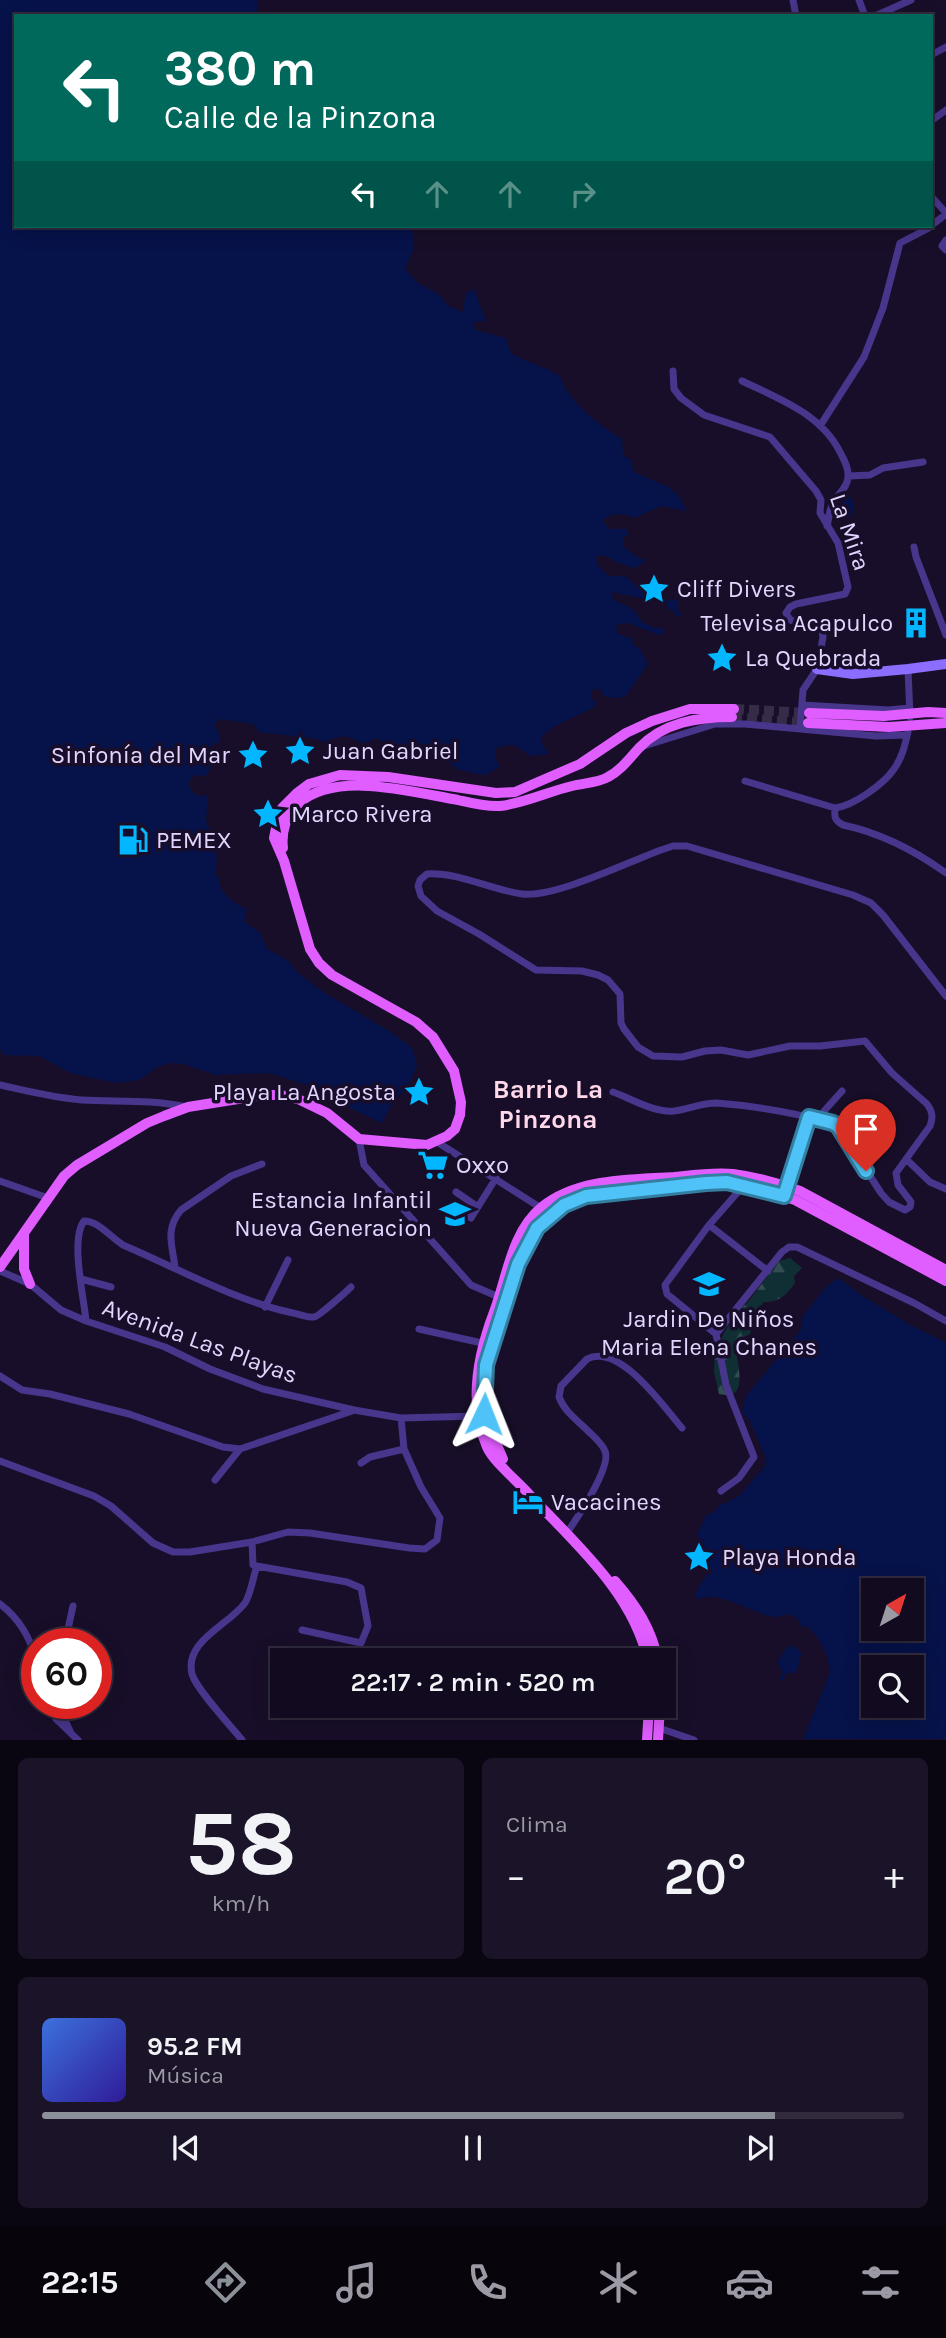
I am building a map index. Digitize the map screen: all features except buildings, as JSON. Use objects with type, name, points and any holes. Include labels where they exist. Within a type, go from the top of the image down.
[{"type":"main road","points":[[0,1269],[64,1176],[77,1165],[148,1123],[188,1107],[263,1095],[280,1095],[298,1099],[327,1112],[359,1139],[427,1145],[437,1142],[454,1129],[460,1115],[461,1102],[454,1071],[433,1037],[416,1022],[332,975],[310,950],[284,861],[274,838],[280,812],[297,793],[316,782],[340,775],[388,777],[496,793],[515,792],[580,764],[626,733],[652,721],[690,709],[733,713],[697,718],[657,732],[607,778],[569,786],[518,803],[497,806],[390,789],[342,785],[315,792],[290,811],[281,838],[284,861]]},
{"type":"main road","points":[[909,721],[946,713]]},
{"type":"main road","points":[[805,718],[884,716],[909,721],[946,723]]},
{"type":"main road","points":[[481,1415],[486,1365],[517,1241],[541,1208],[582,1187],[706,1174],[745,1181],[785,1191],[946,1270]]},
{"type":"main road","points":[[645,1648],[608,1578],[502,1458],[477,1407],[482,1343],[537,1228],[564,1205],[586,1196],[745,1181]]},
{"type":"main road","points":[[785,1191],[946,1281]]},
{"type":"main road","points":[[24,1233],[24,1269],[30,1284]]},
{"type":"main road","points":[[567,1532],[635,1604],[654,1648]]},
{"type":"main road","points":[[647,1740],[648,1718]]},
{"type":"street","points":[[880,14],[911,0]]},
{"type":"street","points":[[933,198],[946,213]]},
{"type":"street","points":[[820,426],[864,358],[883,308],[900,243],[928,228]]},
{"type":"street","name":"La Mira","points":[[673,371],[674,389],[692,407],[704,415],[770,437],[821,500],[820,513],[838,543],[848,587],[845,594],[796,604],[786,613],[790,620],[817,625],[822,630],[817,669]]},
{"type":"street","points":[[742,381],[790,404],[820,426],[837,446],[849,476],[831,505],[827,526]]},
{"type":"street","points":[[849,476],[870,475],[883,468],[923,462]]},
{"type":"street","points":[[914,547],[946,635]]},
{"type":"street","points":[[805,718],[803,690],[817,669],[853,674],[946,664]]},
{"type":"street","points":[[745,781],[835,808],[845,807],[856,801],[894,770],[904,750],[909,721],[908,669]]},
{"type":"street","points":[[640,747],[715,724],[805,718],[876,736],[909,721]]},
{"type":"street","points":[[835,808],[834,816],[842,825],[877,834],[902,845],[946,873]]},
{"type":"street","points":[[613,1092],[662,1111],[676,1111],[693,1105],[713,1103],[772,1108],[838,1126],[881,1193],[889,1202],[905,1210],[910,1207],[911,1202],[896,1179],[898,1168],[930,1126],[931,1109],[892,1073],[864,1041],[790,1046],[748,1055],[721,1050],[682,1057],[653,1056],[634,1043],[624,1029],[621,1023],[620,994],[608,981],[582,971],[536,970],[437,911],[421,895],[418,886],[420,880],[427,874],[436,873],[525,894],[542,892],[558,889],[673,846],[687,846],[853,895],[871,904],[883,915],[946,996]]},
{"type":"street","points":[[0,1085],[81,1100],[167,1102],[188,1107]]},
{"type":"street","points":[[820,1119],[842,1091]]},
{"type":"street","points":[[785,1191],[809,1117]]},
{"type":"street","points":[[359,1139],[364,1165],[471,1284],[503,1298]]},
{"type":"street","points":[[437,1142],[541,1208]]},
{"type":"street","points":[[906,1159],[930,1182],[946,1189]]},
{"type":"street","points":[[175,1267],[170,1230],[181,1210],[231,1176],[262,1164]]},
{"type":"street","points":[[457,1207],[471,1218],[496,1178]]},
{"type":"street","points":[[0,1181],[48,1198]]},
{"type":"street","points":[[721,1491],[739,1478],[754,1457],[726,1385],[716,1334],[667,1294],[665,1285],[745,1181]]},
{"type":"street","points":[[456,1192],[478,1207]]},
{"type":"street","points":[[86,1321],[79,1232],[84,1221],[96,1223],[123,1245],[265,1307],[314,1318],[351,1287]]},
{"type":"street","points":[[709,1225],[768,1271]]},
{"type":"street","points":[[716,1334],[733,1310],[789,1247],[808,1250],[946,1321]]},
{"type":"street","points":[[265,1307],[288,1260]]},
{"type":"street","name":"Avenida Las Playas","points":[[0,1269],[30,1284],[61,1310],[165,1347],[211,1369],[263,1389],[401,1418],[481,1415]]},
{"type":"street","points":[[81,1279],[111,1287]]},
{"type":"street","points":[[419,1329],[482,1343]]},
{"type":"street","points":[[567,1532],[586,1504],[607,1462],[606,1452],[598,1441],[566,1410],[559,1397],[561,1386],[587,1359],[605,1356],[629,1368],[682,1428]]},
{"type":"street","points":[[0,1376],[22,1390],[50,1394],[129,1414],[223,1447],[240,1449],[354,1410]]},
{"type":"street","points":[[0,1461],[94,1496],[111,1506],[153,1543],[173,1552],[190,1552],[252,1542],[289,1532],[425,1549],[437,1540],[440,1518],[421,1487],[404,1449],[401,1418]]},
{"type":"street","points":[[215,1480],[240,1449]]},
{"type":"street","points":[[361,1462],[370,1457],[404,1449]]},
{"type":"street","points":[[252,1542],[254,1565],[347,1582],[361,1588],[368,1626],[360,1643],[302,1630]]},
{"type":"street","points":[[242,1740],[198,1685],[192,1674],[192,1662],[197,1646],[246,1601],[257,1566]]},
{"type":"street","points":[[0,1604],[23,1628]]},
{"type":"street","points":[[68,1628],[73,1606]]},
{"type":"street","points":[[56,1719],[75,1737]]},
{"type":"street","points":[[65,1719],[75,1737]]},
{"type":"street","points":[[658,1734],[694,1740]]},
{"type":"green space","points":[[790,1258],[802,1268],[794,1276],[795,1283],[782,1297],[764,1302],[757,1309],[750,1334],[742,1338],[736,1346],[740,1379],[738,1387],[729,1395],[719,1394],[714,1372],[715,1352],[724,1333],[737,1312],[748,1302],[779,1261]]},
{"type":"shaded area","points":[[0,0],[258,0],[257,14],[14,14],[14,228],[410,228],[414,242],[405,269],[418,283],[440,295],[448,306],[463,312],[466,293],[474,289],[486,321],[473,322],[475,330],[506,338],[511,353],[560,376],[577,403],[622,439],[623,455],[631,460],[634,472],[668,487],[678,495],[687,511],[661,506],[635,518],[619,514],[604,519],[603,522],[610,529],[628,529],[628,536],[624,537],[622,545],[638,558],[647,560],[636,568],[605,556],[596,556],[597,565],[609,576],[625,576],[636,585],[669,601],[676,599],[681,614],[680,617],[675,615],[664,603],[612,592],[613,599],[633,610],[642,622],[655,628],[664,628],[664,633],[659,635],[628,623],[616,625],[618,634],[633,639],[632,643],[641,650],[648,664],[625,697],[604,696],[600,689],[592,690],[591,698],[597,703],[593,708],[555,726],[541,737],[549,754],[530,756],[514,745],[495,749],[495,758],[500,766],[486,775],[457,769],[448,761],[404,754],[377,738],[363,744],[344,737],[325,742],[259,732],[253,724],[220,719],[214,724],[220,735],[220,743],[215,743],[210,748],[204,747],[204,754],[200,759],[209,763],[210,770],[206,776],[196,775],[190,779],[189,788],[197,796],[208,797],[206,820],[210,831],[217,833],[215,875],[228,897],[247,909],[244,922],[260,932],[267,949],[289,961],[296,971],[323,992],[391,1032],[413,1049],[417,1065],[408,1086],[392,1104],[382,1123],[310,1086],[276,1075],[216,1075],[183,1064],[170,1063],[158,1067],[139,1080],[116,1083],[70,1073],[39,1056],[4,1055],[0,1049]]},
{"type":"shaded area","points":[[848,497],[854,505],[852,516],[847,519],[842,515],[841,506]]},
{"type":"shaded area","points":[[838,1278],[912,1326],[946,1343],[946,1739],[803,1739],[830,1673],[826,1654],[817,1636],[808,1627],[802,1627],[797,1618],[791,1615],[767,1616],[717,1597],[696,1597],[696,1592],[710,1569],[706,1551],[697,1534],[707,1514],[713,1513],[721,1504],[740,1495],[765,1466],[766,1459],[757,1437],[750,1421],[742,1412],[746,1396],[799,1332],[803,1316],[825,1288]]},
{"type":"shaded area","points":[[788,1646],[796,1647],[802,1654],[798,1669],[795,1673],[786,1673],[783,1681],[779,1679],[783,1672],[777,1662]]},
{"type":"tunnel","points":[[734,709],[809,713]]},
{"type":"tunnel","points":[[732,717],[808,723]]},
{"type":"place","name":"Cliff Divers","points":[[654,589]]},
{"type":"place","name":"Televisa Acapulco","points":[[916,623]]},
{"type":"place","name":"La Quebrada","points":[[722,658]]},
{"type":"place","name":"Juan Gabriel","points":[[300,751]]},
{"type":"place","name":"Sinfonía del Mar","points":[[253,755]]},
{"type":"place","name":"Marco Rivera","points":[[268,814]]},
{"type":"place","name":"PEMEX","points":[[133,840]]},
{"type":"place","name":"Playa La Angosta","points":[[419,1092]]},
{"type":"place","name":"Oxxo","points":[[433,1165]]},
{"type":"place","name":"Estancia Infantil Nueva Generacion","points":[[455,1214]]},
{"type":"place","name":"Jardin De Niños Maria Elena Chanes","points":[[709,1284]]},
{"type":"place","name":"Vacacines","points":[[528,1502]]},
{"type":"place","name":"Playa Honda","points":[[699,1557]]},
{"type":"district","name":"Barrio La Pinzona","points":[[548,1104]]},
{"type":"route","points":[[484,1414],[486,1365],[518,1264],[537,1228],[564,1205],[586,1196],[727,1182],[784,1196],[809,1117],[838,1126],[866,1171]]}]
